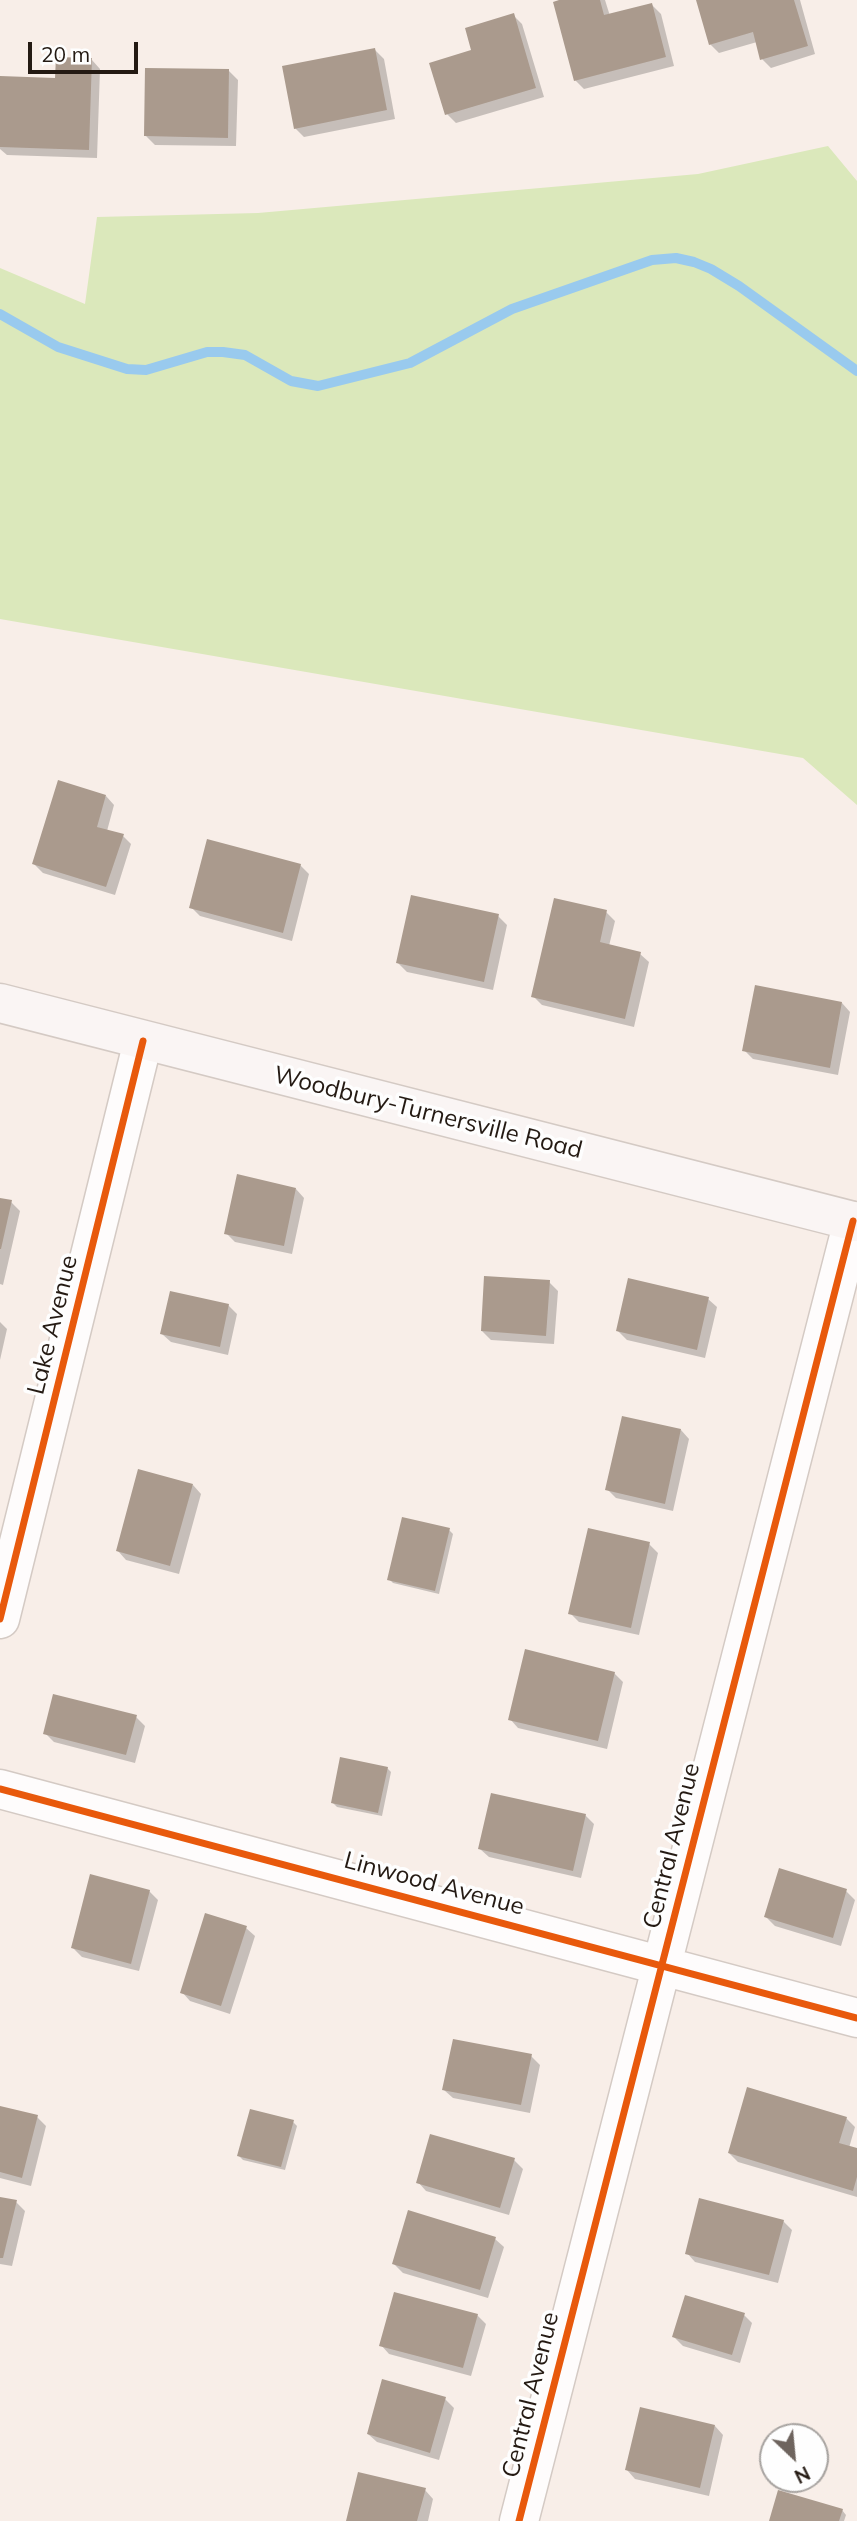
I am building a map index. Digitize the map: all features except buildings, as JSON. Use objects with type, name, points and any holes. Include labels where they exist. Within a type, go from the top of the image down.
[{"type":"main road","name":"Woodbury-Turnersville Road","points":[[0,1003],[855,1222]]},
{"type":"street","name":"Lake Avenue","points":[[0,1619],[143,1041]]},
{"type":"street","name":"Central Avenue","points":[[519,2521],[855,1222]]},
{"type":"street","name":"Linwood Avenue","points":[[0,1789],[857,2018]]},
{"type":"green space","points":[[828,146],[857,181],[857,805],[803,758],[0,619],[0,268],[85,304],[97,217],[258,213],[698,174]]},
{"type":"waterway","points":[[0,314],[58,347],[127,369],[146,370],[207,352],[223,352],[245,355],[291,381],[318,386],[410,363],[512,309],[652,260],[676,258],[711,269],[739,286],[857,371]]},
{"type":"cycle path","points":[[0,1619],[143,1041]]},
{"type":"cycle path","points":[[519,2521],[853,1221]]},
{"type":"cycle path","points":[[0,1789],[857,2018]]}]
